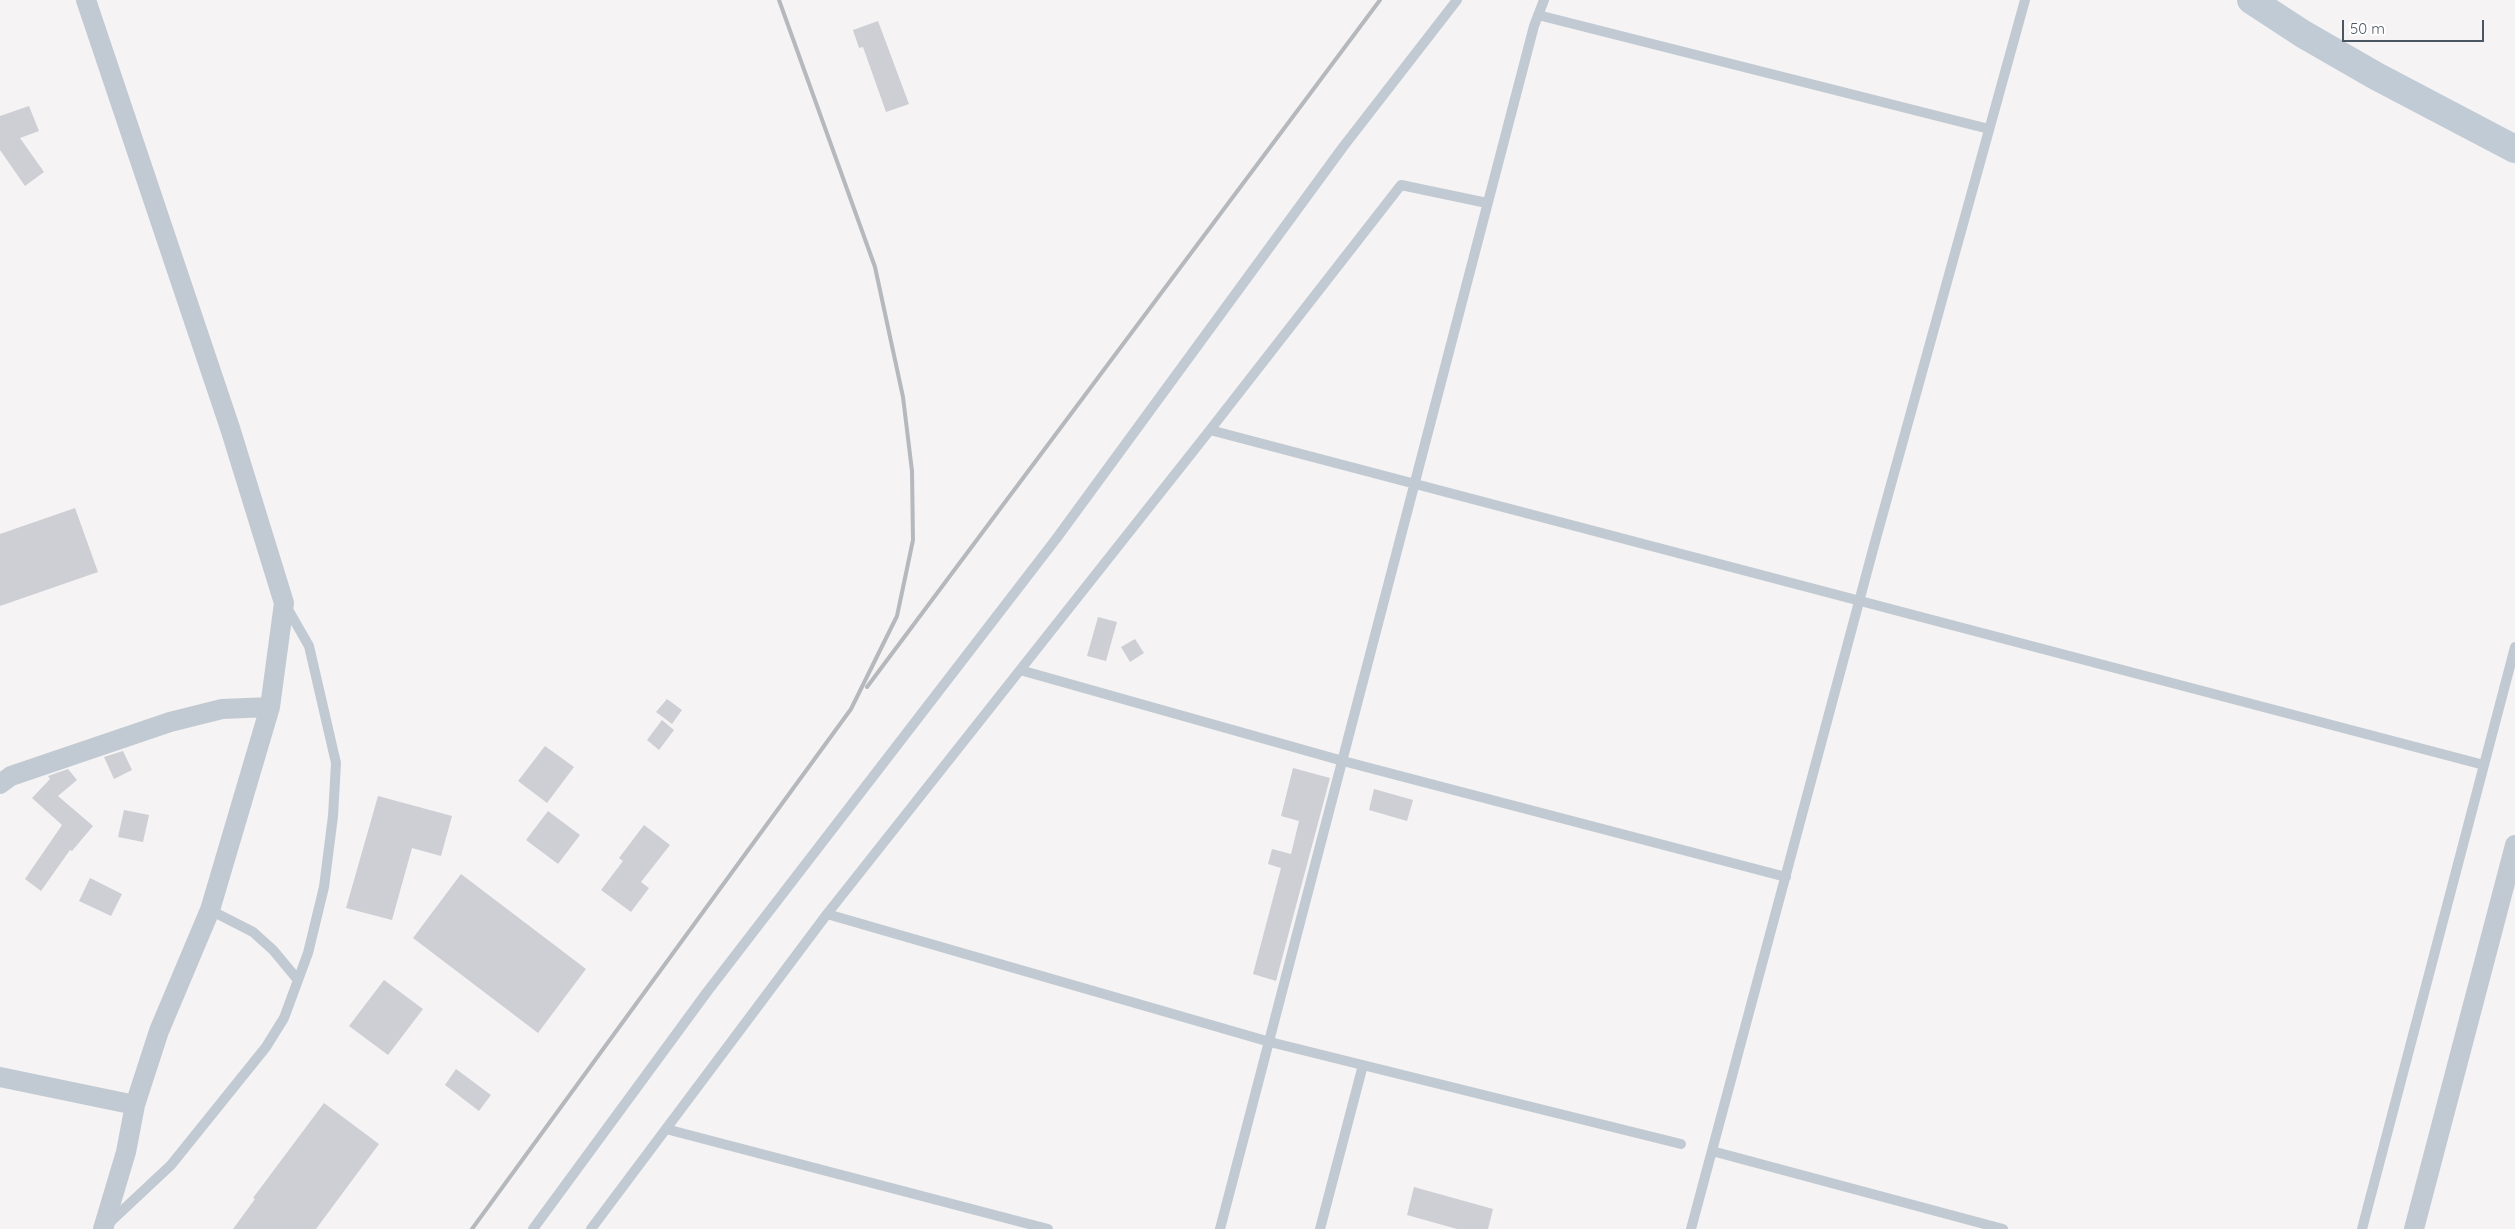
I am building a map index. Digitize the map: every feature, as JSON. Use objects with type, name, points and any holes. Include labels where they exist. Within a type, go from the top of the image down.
[{"type":"street","points":[[86,0],[230,428],[284,603],[270,707],[210,910],[159,1031],[136,1105],[126,1152],[103,1229]]},
{"type":"street","points":[[2251,0],[2303,34],[2376,76],[2515,149]]},
{"type":"street","points":[[0,784],[11,776],[170,722],[222,709],[270,707]]},
{"type":"street","points":[[2414,1229],[2515,845]]},
{"type":"street","points":[[0,1077],[136,1105]]},
{"type":"lane","points":[[533,1229],[707,992],[1056,539],[1343,147],[1457,0]]},
{"type":"lane","points":[[1220,1229],[1488,203],[1538,15],[1544,0]]},
{"type":"lane","points":[[1691,1229],[2025,0]]},
{"type":"lane","points":[[1538,15],[1989,129]]},
{"type":"lane","points":[[591,1229],[827,914],[1401,186],[1488,203]]},
{"type":"lane","points":[[1210,430],[2484,765]]},
{"type":"lane","points":[[103,1229],[171,1165],[266,1047],[284,1018],[308,953],[324,887],[333,816],[336,763],[323,698],[309,646],[284,603]]},
{"type":"lane","points":[[2362,1229],[2515,646]]},
{"type":"lane","points":[[1020,670],[1343,761],[1786,877]]},
{"type":"lane","points":[[210,910],[253,932],[273,950],[298,980]]},
{"type":"lane","points":[[827,914],[1270,1042],[1681,1144]]},
{"type":"lane","points":[[1320,1229],[1363,1065]]},
{"type":"lane","points":[[666,1129],[1048,1229]]},
{"type":"lane","points":[[1712,1151],[2003,1229]]},
{"type":"building","points":[[878,21],[909,104],[886,112],[863,47],[859,48],[853,30]]},
{"type":"building","points":[[29,106],[39,131],[20,138],[44,172],[25,186],[0,150],[0,116]]},
{"type":"building","points":[[75,508],[98,572],[0,606],[0,534]]},
{"type":"building","points":[[1098,617],[1117,622],[1106,661],[1087,656]]},
{"type":"building","points":[[1135,639],[1144,653],[1130,662],[1121,647]]},
{"type":"building","points":[[667,699],[682,710],[672,724],[656,712]]},
{"type":"building","points":[[662,720],[674,730],[659,750],[647,740]]},
{"type":"building","points":[[545,746],[574,767],[547,803],[518,781]]},
{"type":"building","points":[[123,751],[132,770],[114,779],[104,757]]},
{"type":"building","points":[[1293,768],[1330,778],[1276,981],[1253,974],[1281,868],[1268,864],[1272,849],[1291,854],[1299,821],[1281,816]]},
{"type":"building","points":[[68,769],[77,780],[58,796],[93,826],[72,851],[70,850],[41,891],[25,879],[62,825],[32,798],[50,779],[48,776]]},
{"type":"building","points":[[1374,789],[1413,800],[1407,821],[1369,810]]},
{"type":"building","points":[[378,796],[452,816],[441,856],[412,848],[392,920],[346,908]]},
{"type":"building","points":[[124,810],[149,815],[143,842],[118,837]]},
{"type":"building","points":[[548,811],[580,835],[558,864],[526,840]]},
{"type":"building","points":[[644,825],[670,845],[641,882],[649,888],[631,912],[601,890],[623,861],[619,858]]},
{"type":"building","points":[[461,874],[586,969],[538,1033],[413,938]]},
{"type":"building","points":[[90,878],[122,894],[111,916],[79,901]]},
{"type":"building","points":[[384,980],[423,1009],[388,1055],[349,1026]]},
{"type":"building","points":[[456,1069],[491,1095],[479,1111],[445,1085]]},
{"type":"building","points":[[324,1103],[379,1144],[316,1229],[233,1229],[255,1199],[253,1198]]},
{"type":"building","points":[[1414,1187],[1493,1209],[1488,1229],[1457,1229],[1407,1215]]},
{"type":"railway","points":[[472,1229],[851,709],[897,616],[913,540],[912,471],[903,397],[875,267],[779,0]]},
{"type":"railway","points":[[867,687],[1380,0]]}]
